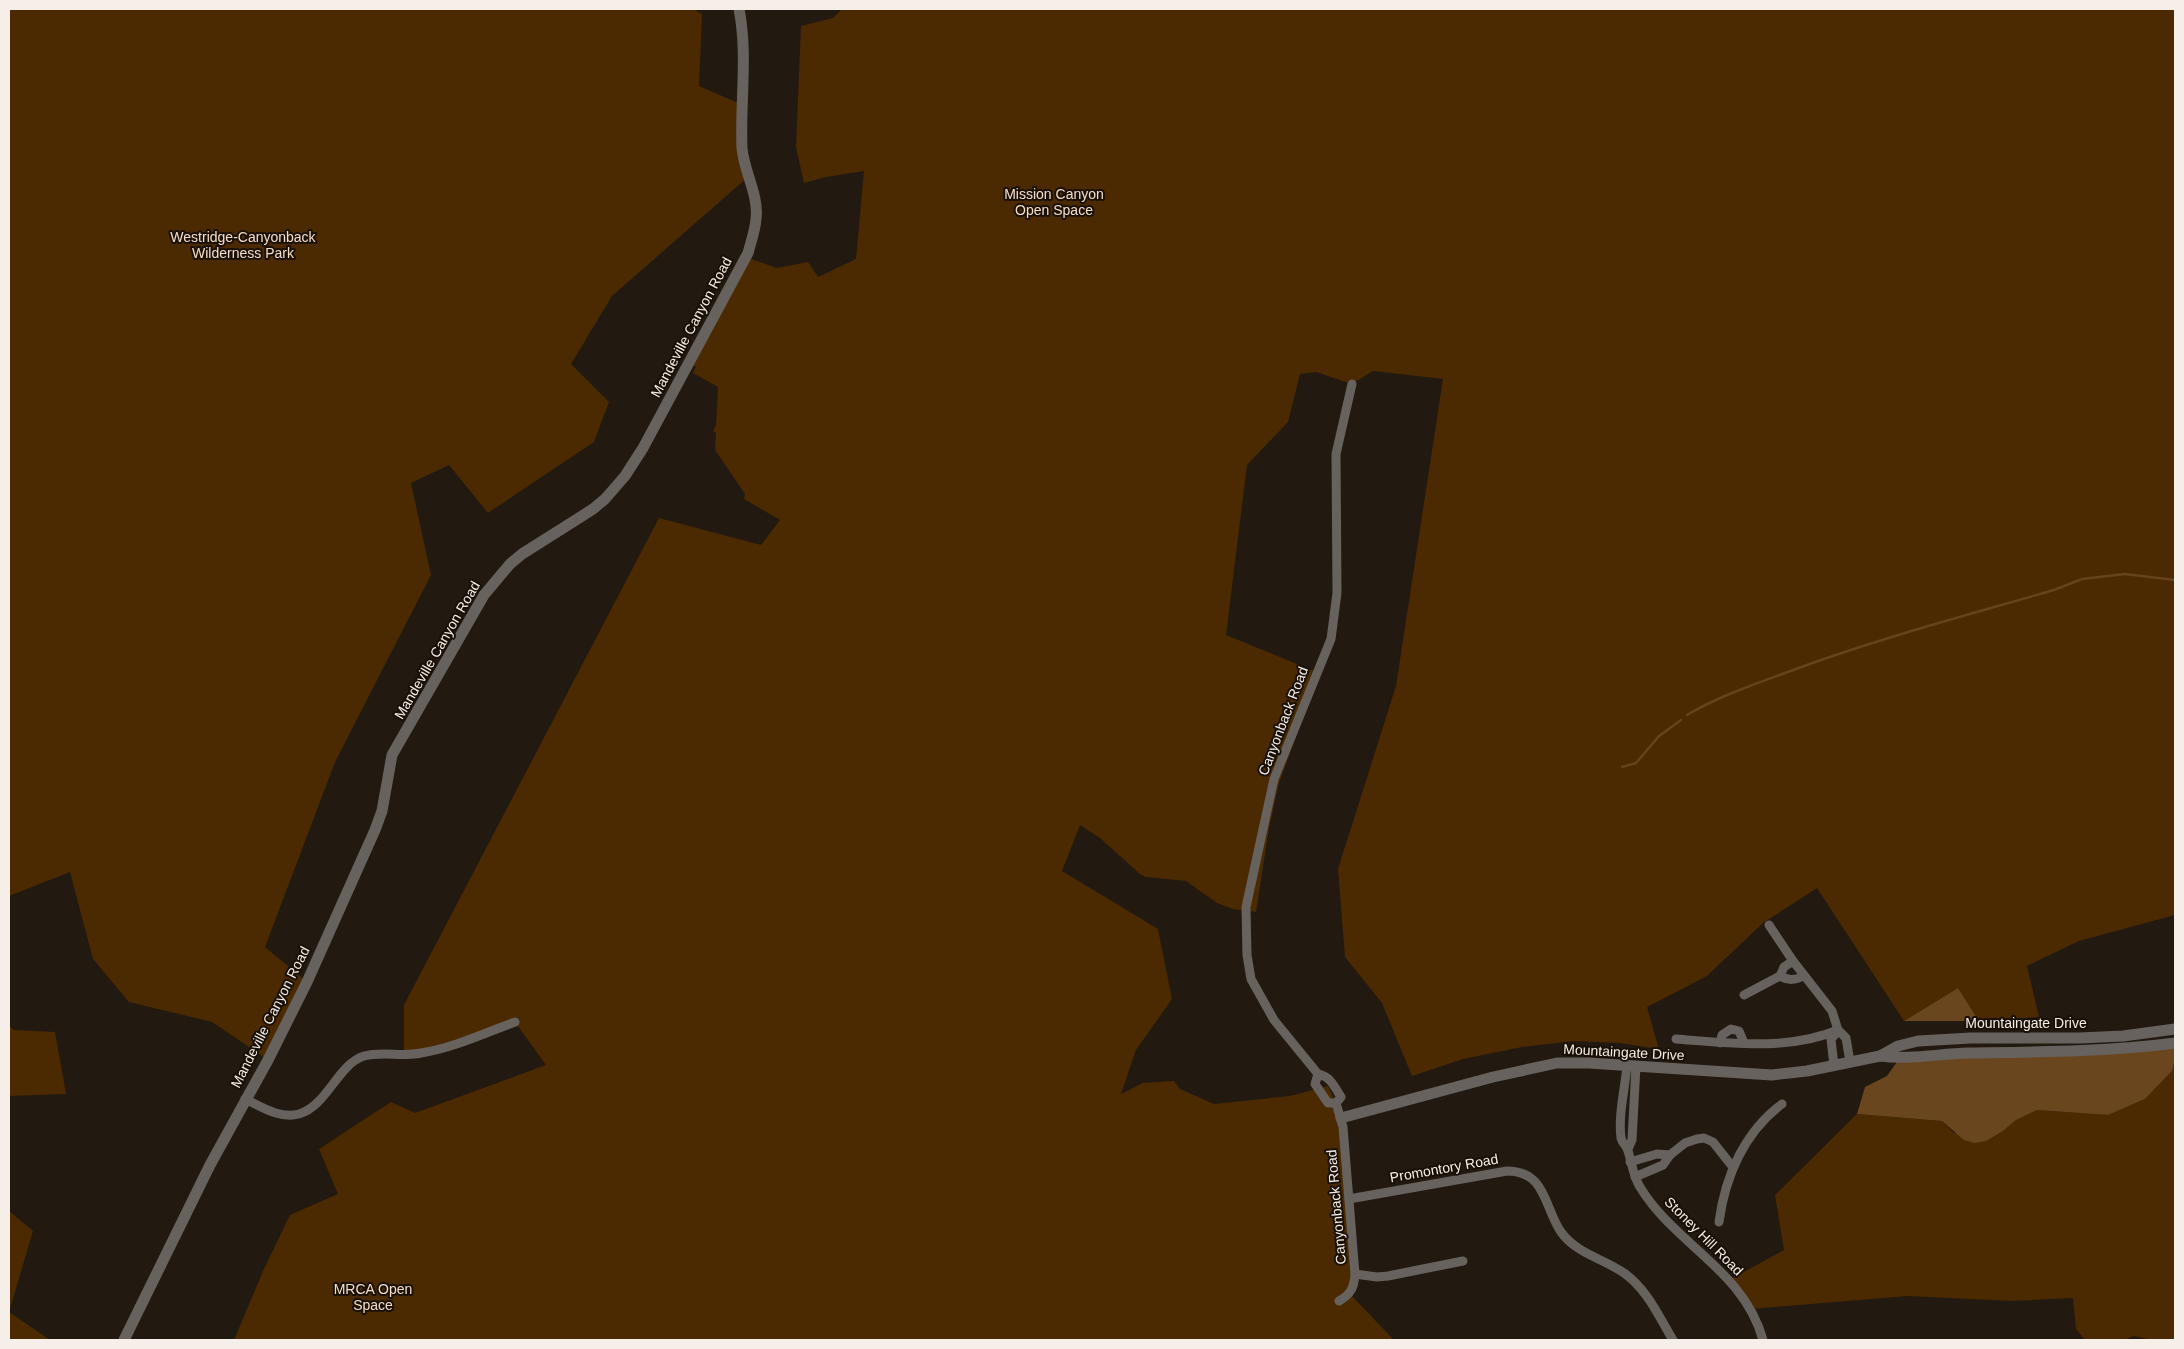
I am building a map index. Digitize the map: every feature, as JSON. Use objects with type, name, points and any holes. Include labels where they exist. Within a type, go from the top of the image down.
[{"type":"street","name":"Mandeville Canyon Road","points":[[124,1340],[198,1190],[245,1099],[268,1060],[307,982],[375,830],[382,811],[392,755],[460,635],[484,595],[510,564],[522,554],[593,509],[606,498],[625,476],[643,448],[748,253],[757,218],[755,198],[743,151],[744,83],[741,22],[738,9]]},
{"type":"street","name":"Canyonback Road","points":[[1339,1302],[1350,1294],[1353,1289],[1355,1274],[1338,1097],[1327,1076],[1318,1074],[1274,1020],[1251,979],[1247,955],[1246,907],[1274,779],[1331,639],[1337,594],[1336,454],[1352,384]]},
{"type":"street","points":[[1769,925],[1793,961],[1832,1011],[1838,1030],[1846,1038],[1850,1062]]},
{"type":"street","points":[[1744,995],[1780,976],[1784,967],[1793,961]]},
{"type":"street","points":[[1780,976],[1788,980],[1796,980],[1804,976]]},
{"type":"street","points":[[245,1099],[283,1115],[300,1113],[309,1110],[355,1060],[364,1056],[384,1054],[404,1056],[434,1051],[515,1022]]},
{"type":"street","name":"Mountaingate Drive","points":[[1880,1056],[1898,1046],[1918,1041],[2123,1036],[2175,1029]]},
{"type":"street","points":[[1720,1043],[1725,1032],[1736,1030],[1743,1037],[1744,1043]]},
{"type":"street","points":[[1676,1039],[1720,1043],[1807,1040],[1838,1030]]},
{"type":"street","points":[[1834,1066],[1831,1039],[1838,1030]]},
{"type":"street","name":"Mountaingate Drive","points":[[1341,1118],[1493,1077],[1557,1063],[1772,1075],[1834,1066],[1880,1056],[1899,1058],[1944,1054],[2080,1052],[2175,1043]]},
{"type":"street","name":"Stoney Hill Road","points":[[1632,1066],[1622,1116],[1622,1140],[1628,1149],[1635,1177],[1648,1198],[1667,1221],[1713,1263],[1741,1293],[1760,1328],[1763,1340]]},
{"type":"street","name":"Stoney Hill Road","points":[[1628,1149],[1632,1140],[1632,1066]]},
{"type":"street","points":[[1318,1074],[1315,1084],[1328,1103],[1338,1097]]},
{"type":"street","points":[[1719,1222],[1732,1166],[1756,1128],[1772,1111],[1782,1104]]},
{"type":"street","points":[[1622,1116],[1633,1116]]},
{"type":"street","points":[[1635,1177],[1663,1165],[1670,1155],[1685,1143],[1704,1138],[1713,1142],[1732,1166]]},
{"type":"street","points":[[1630,1162],[1657,1154],[1670,1155]]},
{"type":"street","name":"Promontory Road","points":[[1349,1199],[1507,1171],[1526,1174],[1539,1185],[1556,1224],[1569,1240],[1584,1253],[1625,1274],[1639,1287],[1673,1340]]},
{"type":"street","points":[[1355,1274],[1388,1276],[1463,1261]]},
{"type":"green space","name":"Westridge-Canyonback Wilderness Park","points":[[9,9],[693,9],[702,14],[699,86],[743,105],[748,177],[612,296],[571,364],[609,402],[594,442],[488,513],[449,465],[411,483],[431,575],[335,762],[265,947],[307,982],[268,1060],[212,1022],[129,1002],[93,959],[70,872],[9,896]]},
{"type":"green space","points":[[842,9],[2175,9],[2175,915],[2079,941],[2027,966],[2039,1017],[1979,1021],[1958,988],[1904,1021],[1817,888],[1763,923],[1707,976],[1647,1007],[1659,1049],[1620,1043],[1574,1041],[1522,1047],[1463,1059],[1412,1076],[1382,1003],[1345,957],[1338,869],[1396,686],[1443,379],[1373,371],[1352,384],[1316,372],[1300,374],[1288,422],[1247,465],[1226,635],[1319,673],[1279,783],[1269,828],[1256,912],[1233,909],[1217,903],[1186,881],[1146,877],[1140,874],[1100,838],[1080,825],[1062,871],[1158,929],[1172,999],[1136,1050],[1121,1094],[1143,1083],[1174,1081],[1180,1089],[1214,1104],[1290,1096],[1328,1086],[1336,1103],[1355,1274],[1350,1294],[1394,1340],[234,1340],[263,1271],[290,1215],[338,1194],[319,1149],[391,1102],[415,1113],[546,1065],[515,1022],[404,1055],[404,1005],[659,518],[761,545],[780,520],[744,499],[745,494],[715,450],[716,433],[713,431],[716,425],[718,387],[693,373],[696,367],[689,362],[745,257],[777,268],[808,262],[818,277],[856,259],[864,171],[826,177],[804,183],[796,147],[801,26],[833,18]]},
{"type":"green space","points":[[9,1026],[14,1030],[55,1032],[66,1094],[9,1096]]},
{"type":"green space","points":[[2175,1059],[2175,1340],[2152,1340],[2134,1336],[2124,1340],[2085,1340],[2076,1329],[2073,1298],[2012,1301],[1908,1296],[1750,1309],[1729,1280],[1784,1250],[1775,1195],[1857,1114],[1942,1121],[1954,1133],[2003,1131],[2016,1120],[2037,1110],[2108,1115],[2145,1099],[2172,1071]]},
{"type":"green space","points":[[9,1211],[33,1231],[9,1312]]},
{"type":"green space","points":[[9,1312],[50,1340],[9,1340]]},
{"type":"shaded area","points":[[1958,988],[1979,1021],[1904,1021]]},
{"type":"shaded area","points":[[2175,1043],[2175,1059],[2172,1071],[2145,1099],[2108,1115],[2037,1110],[2016,1120],[2003,1131],[1986,1141],[1974,1143],[1964,1140],[1942,1121],[1857,1114],[1865,1087],[1887,1076],[1899,1059]]},
{"type":"waterway","points":[[1687,715],[1735,692],[1818,661],[1919,629],[2054,590],[2082,579],[2125,574],[2175,580]]},
{"type":"waterway","points":[[1622,767],[1636,763],[1659,736],[1681,720]]},
{"type":"park label","name":"Mission Canyon Open Space","points":[[1054,202]]},
{"type":"park label","name":"MRCA Open Space","points":[[373,1298]]}]
